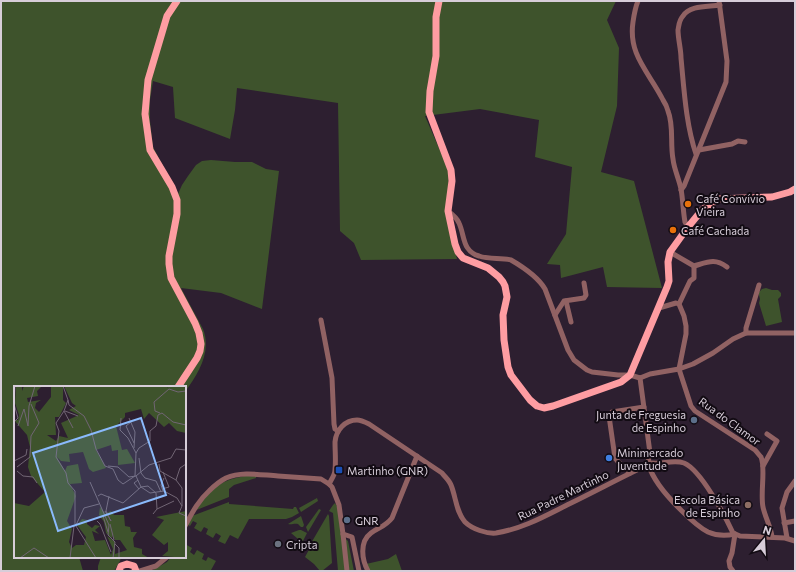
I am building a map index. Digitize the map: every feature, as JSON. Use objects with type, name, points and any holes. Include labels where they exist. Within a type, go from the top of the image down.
[{"type":"main road","points":[[177,1],[167,16],[148,80],[145,114],[150,150],[172,187],[177,200],[177,214],[169,256],[171,278],[195,323],[201,344],[197,358],[179,386]]},
{"type":"main road","points":[[439,1],[436,17],[436,56],[430,91],[429,112],[451,170],[452,181],[448,211],[455,244],[458,252],[463,258],[488,268],[499,277],[505,286],[507,297],[503,315],[503,326],[508,367],[511,375],[530,400],[537,406],[544,408],[553,406],[621,382],[630,375],[669,281],[668,262],[670,252],[702,210],[718,199],[772,197],[795,189]]},
{"type":"main road","points":[[119,571],[121,566],[127,560],[134,566],[136,571]]},
{"type":"street","points":[[638,1],[632,26],[633,45],[641,64],[659,92],[668,111],[672,128],[671,144],[673,160],[681,190],[685,222],[688,227]]},
{"type":"street","points":[[681,190],[684,186],[698,152],[726,82],[727,61],[719,3],[693,8],[684,14],[680,21],[678,31],[685,101],[692,143],[698,152]]},
{"type":"street","points":[[698,152],[738,142],[744,142]]},
{"type":"street","points":[[448,211],[458,221],[466,246],[470,251],[482,257],[506,258],[511,260],[541,283],[571,356],[587,370],[592,372],[630,375],[640,378],[650,374],[679,369],[693,364],[713,353],[733,339],[746,333],[795,333]]},
{"type":"street","points":[[670,252],[694,266],[713,261],[721,263],[727,267]]},
{"type":"street","points":[[679,369],[686,334],[686,326],[679,304],[690,282],[694,278],[694,266]]},
{"type":"street","points":[[555,315],[564,301],[584,298],[586,295],[584,283]]},
{"type":"street","points":[[746,333],[746,328],[759,285]]},
{"type":"street","points":[[566,301],[571,322]]},
{"type":"street","points":[[659,308],[676,303],[679,304]]},
{"type":"street","points":[[321,320],[332,378],[334,424],[335,429],[338,431],[335,441],[336,472],[329,484]]},
{"type":"street","name":"Rua do Clamor","points":[[679,369],[691,406],[695,411],[755,450],[761,458],[763,466]]},
{"type":"street","points":[[640,378],[650,453],[647,462],[658,484],[684,512],[696,524],[708,532],[720,536],[735,534],[740,536],[787,538],[795,541]]},
{"type":"street","points":[[630,473],[621,466],[615,458],[609,416],[612,412],[644,407]]},
{"type":"street","name":"Rua Padre Martinho","points":[[338,431],[345,423],[349,421],[363,421],[442,473],[449,480],[452,486],[460,515],[470,526],[484,532],[495,533],[518,528],[554,512],[641,468],[647,462]]},
{"type":"street","points":[[767,434],[777,441],[763,466],[762,506],[772,537]]},
{"type":"street","points":[[368,571],[363,559],[365,541],[369,534],[383,527],[392,518],[417,456]]},
{"type":"street","points":[[647,462],[652,464],[667,462],[683,463],[696,471],[735,534],[730,561],[730,567],[733,571]]},
{"type":"street","points":[[186,524],[194,508],[203,497],[216,485],[227,478],[244,474],[256,474],[321,479],[332,487],[339,504],[347,570]]},
{"type":"street","points":[[787,538],[782,508],[787,492],[795,480]]},
{"type":"street","points":[[784,523],[795,521]]},
{"type":"street","points":[[343,534],[352,538],[359,571]]},
{"type":"street","points":[[140,571],[156,566],[166,558]]},
{"type":"green space","points":[[1,1],[616,1],[607,20],[619,48],[617,106],[601,172],[634,181],[662,288],[607,287],[603,267],[561,278],[560,265],[547,264],[566,234],[572,167],[535,157],[539,120],[480,109],[425,116],[448,169],[447,217],[457,259],[361,260],[354,243],[340,231],[338,103],[237,88],[230,139],[175,118],[173,87],[153,81],[150,100],[150,121],[153,147],[178,194],[182,185],[196,165],[202,161],[252,162],[266,169],[279,171],[262,309],[221,293],[181,288],[203,329],[206,346],[205,354],[199,370],[186,391],[186,386],[14,386],[14,558],[79,558],[83,571],[1,571]]},
{"type":"green space","points":[[766,288],[778,290],[781,293],[781,296],[778,299],[782,322],[766,326],[759,303],[759,292]]},
{"type":"green space","points":[[245,476],[256,476],[256,478],[234,485],[229,489],[229,497],[194,511],[219,485],[231,479]]},
{"type":"green space","points":[[317,498],[318,501],[301,512],[299,508]]},
{"type":"green space","points":[[229,502],[229,504],[293,509],[296,507],[299,513],[286,519],[249,519],[238,539],[230,535],[225,544],[218,541],[221,536],[216,533],[213,538],[206,534],[208,529],[204,527],[201,532],[194,528],[197,523],[193,521],[190,526],[188,525],[192,516]]},
{"type":"green space","points":[[335,503],[338,508],[341,535],[348,541],[354,571],[338,571],[333,513],[329,511]]},
{"type":"green space","points":[[319,509],[321,510],[308,532],[306,527]]},
{"type":"green space","points":[[328,514],[332,563],[320,571],[305,557],[311,546],[310,545]]},
{"type":"green space","points":[[301,516],[304,525],[303,527],[298,524],[288,524]]},
{"type":"green space","points":[[299,530],[307,533],[303,541],[291,533]]},
{"type":"green space","points":[[186,545],[192,548],[190,552],[194,555],[197,550],[204,554],[202,559],[206,561],[208,557],[216,561],[211,570],[214,571],[151,571],[167,562],[170,558],[186,558]]},
{"type":"green space","points":[[396,554],[402,571],[370,571],[366,564],[388,559]]},
{"type":"green space","points":[[101,558],[121,558],[114,571],[98,571]]},
{"type":"place","name":"Café Convívio Vieira","points":[[688,204]]},
{"type":"place","name":"Café Cachada","points":[[673,230]]},
{"type":"place","name":"Junta de Freguesia de Espinho","points":[[694,420]]},
{"type":"place","name":"Minimercado Juventude","points":[[609,458]]},
{"type":"place","name":"Martinho (GNR)","points":[[339,470]]},
{"type":"place","name":"Escola Básica de Espinho","points":[[748,505]]},
{"type":"place","name":"GNR","points":[[347,520]]},
{"type":"place","name":"Cripta","points":[[278,544]]}]
